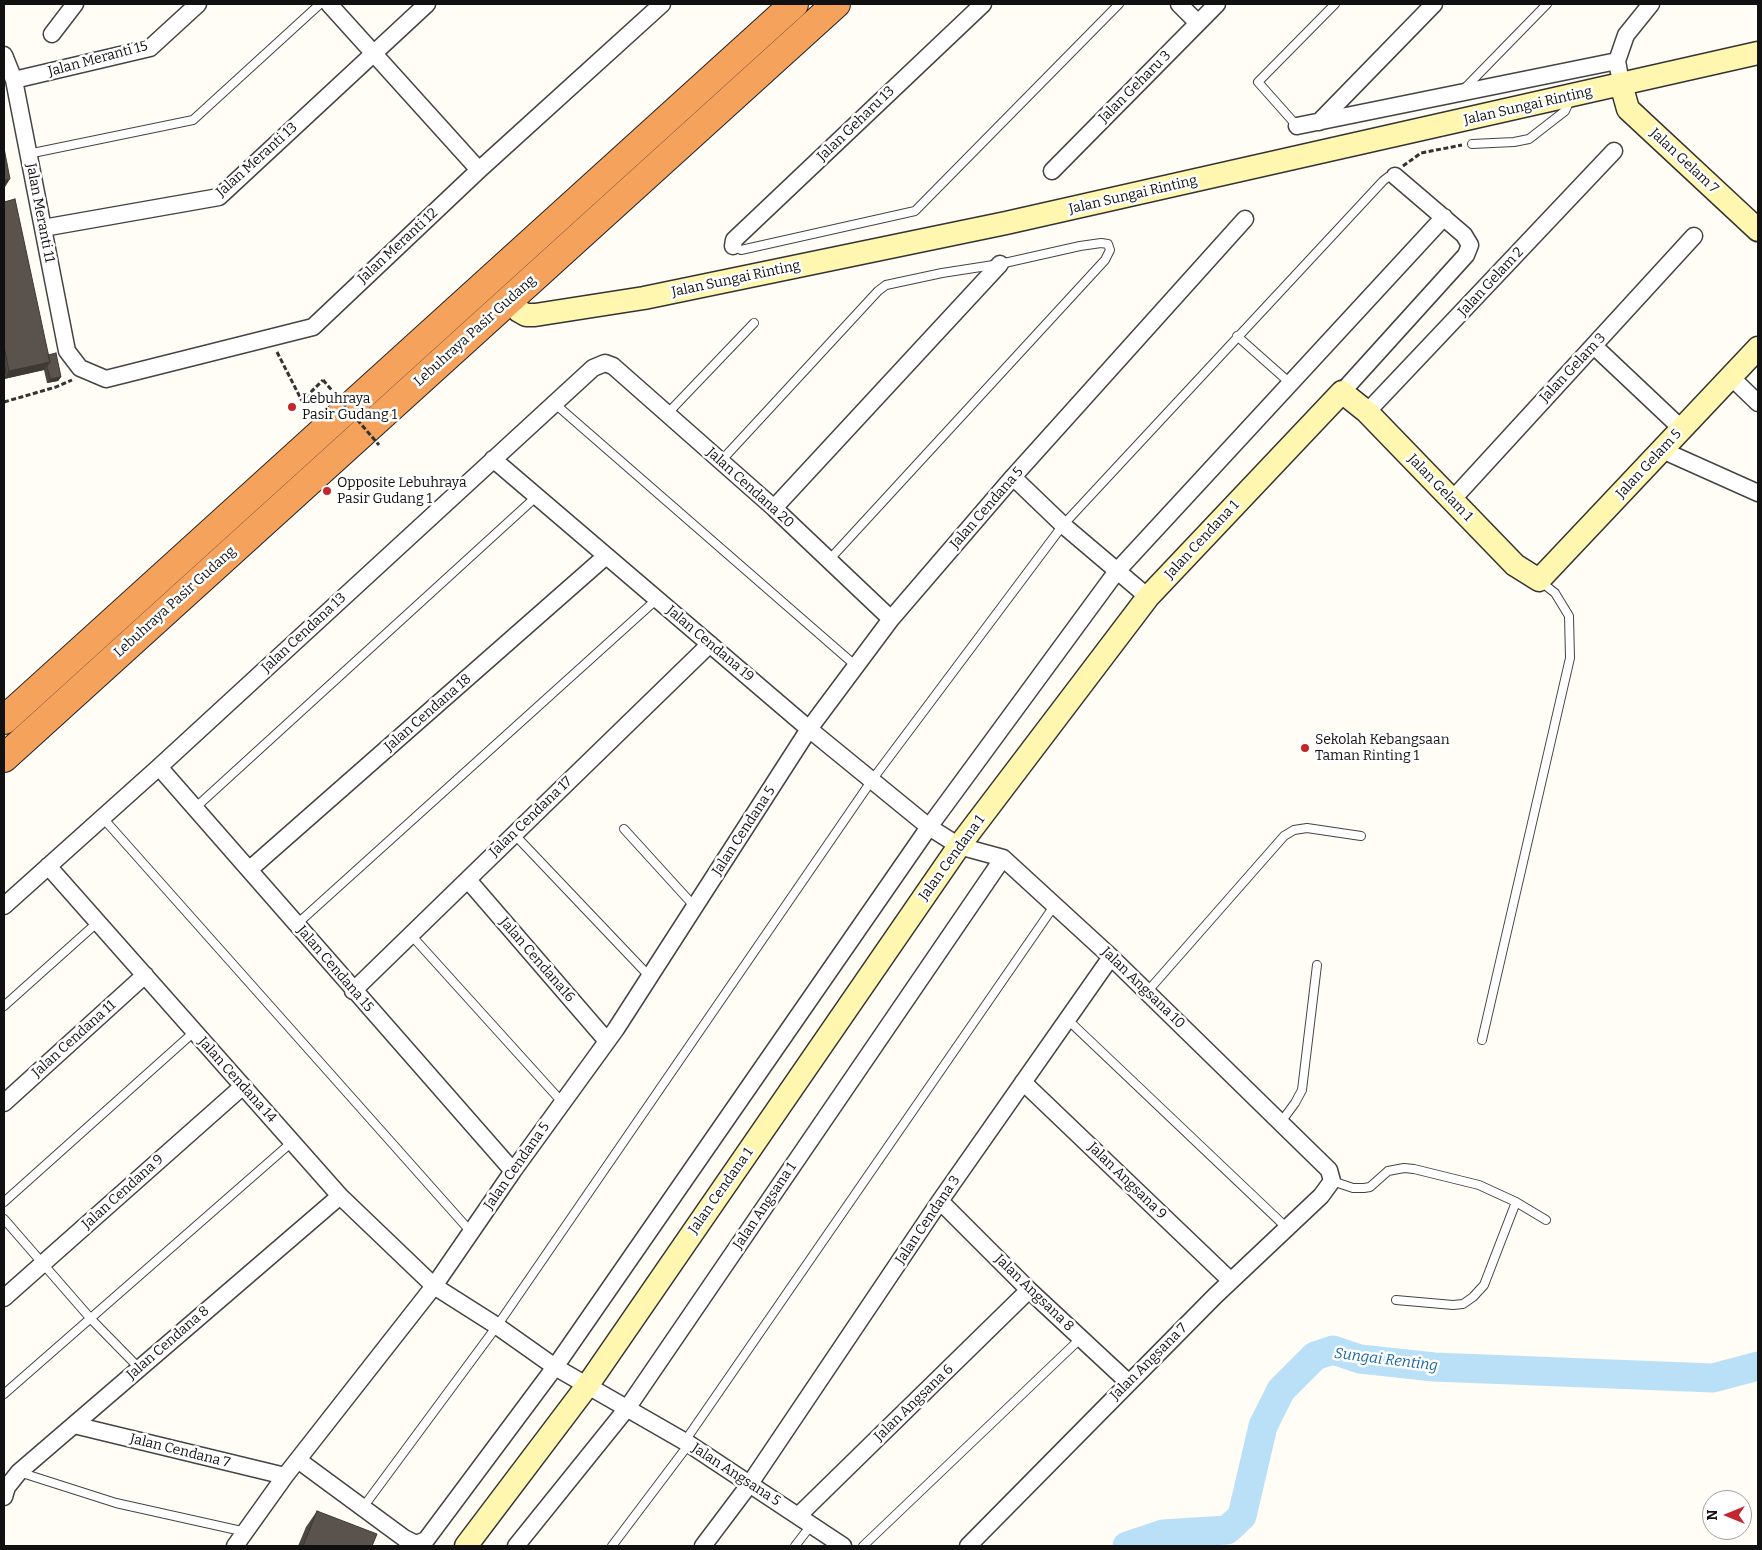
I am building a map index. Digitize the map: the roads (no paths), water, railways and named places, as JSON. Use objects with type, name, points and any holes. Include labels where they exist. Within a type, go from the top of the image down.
[{"type":"highway","name":"Lebuhraya Pasir Gudang","points":[[4,720],[794,4]]},
{"type":"highway","name":"Lebuhraya Pasir Gudang","points":[[4,758],[836,4]]},
{"type":"street","points":[[52,34],[75,4]]},
{"type":"street","name":"Jalan Meranti 15","points":[[14,80],[150,48],[198,4]]},
{"type":"street","points":[[329,4],[479,170]]},
{"type":"street","name":"Jalan Meranti 13","points":[[43,228],[219,197],[373,52],[427,4]]},
{"type":"street","name":"Jalan Meranti 12","points":[[84,369],[106,379],[313,327],[479,170],[662,4]]},
{"type":"street","name":"Jalan Geharu 13","points":[[733,246],[734,240],[983,4]]},
{"type":"street","points":[[1179,4],[1198,23]]},
{"type":"street","name":"Jalan Geharu 3","points":[[1052,171],[1217,4]]},
{"type":"street","points":[[1320,122],[1434,4]]},
{"type":"street","points":[[1621,84],[1617,61],[1626,35],[1649,4]]},
{"type":"street","name":"Jalan Sungai Rinting","points":[[510,300],[518,312],[526,315],[535,315],[644,298],[1006,223],[1758,53]]},
{"type":"street","name":"Jalan Meranti 11","points":[[4,55],[14,80],[67,351],[84,369]]},
{"type":"street","points":[[1297,126],[1617,61]]},
{"type":"street","name":"Jalan Gelam 7","points":[[1621,84],[1628,109],[1758,230]]},
{"type":"street","name":"Jalan Gelam 2","points":[[1367,412],[1614,151]]},
{"type":"street","name":"Jalan Cendana 1","points":[[466,1546],[587,1386],[959,846],[1148,597],[1342,392],[1466,255],[1470,245],[1464,235],[1395,176]]},
{"type":"street","points":[[298,1460],[416,1544],[426,1540],[555,1368],[929,827],[1117,571],[1444,217]]},
{"type":"street","name":"Jalan Cendana 5","points":[[235,1546],[298,1460],[434,1286],[650,977],[809,729],[891,619],[1013,478],[1245,219]]},
{"type":"street","name":"Jalan Gelam 3","points":[[1452,500],[1694,236]]},
{"type":"street","points":[[774,508],[1000,264]]},
{"type":"street","points":[[1594,346],[1682,429]]},
{"type":"street","name":"Jalan Gelam 5","points":[[1539,580],[1758,348]]},
{"type":"street","name":"Jalan Cendana 20","points":[[605,363],[613,366],[774,508],[891,619]]},
{"type":"street","name":"Jalan Cendana 13","points":[[4,906],[159,767],[554,403],[593,368],[605,363]]},
{"type":"street","points":[[1732,377],[1758,403]]},
{"type":"street","name":"Jalan Gelam 1","points":[[1342,392],[1367,412],[1515,565],[1539,580]]},
{"type":"street","points":[[1662,450],[1758,493]]},
{"type":"street","name":"Jalan Cendana 19","points":[[493,459],[809,729],[929,827]]},
{"type":"street","points":[[1013,478],[1063,525],[1148,597]]},
{"type":"street","name":"Jalan Cendana 18","points":[[250,870],[606,556]]},
{"type":"street","name":"Jalan Cendana 17","points":[[353,991],[710,644]]},
{"type":"street","name":"Jalan Cendana 15","points":[[159,767],[297,924],[353,991],[513,1171]]},
{"type":"street","name":"Jalan Angsana 10","points":[[929,827],[959,846],[1002,858],[1111,957],[1280,1122],[1329,1170],[1332,1181]]},
{"type":"street","name":"Jalan Angsana 1","points":[[516,1546],[628,1407],[1002,858]]},
{"type":"street","name":"Jalan Cendana 14","points":[[48,866],[99,921],[242,1087],[340,1196],[434,1286],[497,1326],[555,1368]]},
{"type":"street","name":"Jalan Cendana16","points":[[468,880],[607,1040]]},
{"type":"street","name":"Jalan Cendana 3","points":[[703,1546],[749,1485],[940,1201],[1111,957]]},
{"type":"street","name":"Jalan Cendana 11","points":[[4,1103],[145,975]]},
{"type":"street","name":"Jalan Angsana 9","points":[[1024,1082],[1231,1281]]},
{"type":"street","name":"Jalan Cendana 9","points":[[4,1298],[242,1087]]},
{"type":"street","name":"Jalan Angsana 7","points":[[968,1546],[1231,1281],[1321,1196],[1332,1181]]},
{"type":"street","name":"Jalan Cendana 8","points":[[4,1497],[7,1487],[19,1472],[340,1196]]},
{"type":"street","name":"Jalan Angsana 8","points":[[940,1201],[1029,1290],[1129,1383]]},
{"type":"street","name":"Jalan Angsana 6","points":[[805,1520],[1029,1290]]},
{"type":"street","name":"Jalan Angsana 5","points":[[555,1368],[628,1407],[687,1443],[843,1546]]},
{"type":"street","name":"Jalan Cendana 7","points":[[74,1425],[286,1476]]},
{"type":"lane","points":[[28,154],[193,120],[320,4]]},
{"type":"lane","points":[[733,246],[741,250],[915,211],[1119,4]]},
{"type":"lane","points":[[1297,126],[1258,82],[1335,4]]},
{"type":"lane","points":[[1459,94],[1547,4]]},
{"type":"lane","points":[[1472,144],[1514,142],[1530,139],[1566,111],[1572,96]]},
{"type":"lane","points":[[364,1506],[497,1326],[872,780],[1063,525],[1383,181],[1395,176]]},
{"type":"lane","points":[[720,461],[886,285],[1101,243],[1108,244],[1110,250],[1105,260],[829,560]]},
{"type":"lane","points":[[667,414],[754,323]]},
{"type":"lane","points":[[1237,336],[1290,383]]},
{"type":"lane","points":[[554,403],[856,666]]},
{"type":"lane","points":[[196,808],[536,496]]},
{"type":"lane","points":[[1482,1040],[1570,658],[1569,616],[1555,593],[1539,580]]},
{"type":"lane","points":[[297,924],[657,599]]},
{"type":"lane","points":[[102,818],[471,1232]]},
{"type":"lane","points":[[1147,992],[1284,836],[1294,830],[1306,828],[1361,836]]},
{"type":"lane","points":[[624,829],[695,907]]},
{"type":"lane","points":[[514,834],[650,977]]},
{"type":"lane","points":[[612,1546],[687,1443],[1054,906]]},
{"type":"lane","points":[[4,1006],[99,921]]},
{"type":"lane","points":[[411,935],[562,1102]]},
{"type":"lane","points":[[1280,1122],[1302,1090],[1317,965]]},
{"type":"lane","points":[[1067,1019],[1287,1228]]},
{"type":"lane","points":[[4,1202],[194,1032]]},
{"type":"lane","points":[[4,1394],[292,1142]]},
{"type":"lane","points":[[1332,1181],[1353,1188],[1364,1188],[1370,1186],[1388,1171],[1404,1168],[1479,1185],[1516,1202],[1546,1220]]},
{"type":"lane","points":[[1396,1300],[1453,1305],[1463,1304],[1473,1297],[1484,1285],[1516,1202]]},
{"type":"lane","points":[[4,1219],[91,1319],[139,1368]]},
{"type":"lane","points":[[864,1546],[1081,1338]]},
{"type":"lane","points":[[19,1472],[116,1503],[246,1532]]},
{"type":"lane","points":[[795,1546],[805,1520]]},
{"type":"waterway","name":"Sungai Renting","points":[[1127,1546],[1163,1534],[1227,1530],[1242,1516],[1263,1426],[1281,1390],[1315,1356],[1333,1350],[1360,1359],[1434,1367],[1713,1378],[1758,1366]]},
{"type":"place","name":"Lebuhraya Pasir Gudang 1","points":[[292,407]]},
{"type":"place","name":"Opposite Lebuhraya Pasir Gudang 1","points":[[327,491]]},
{"type":"place","name":"Sekolah Kebangsaan Taman Rinting 1","points":[[1305,748]]}]
